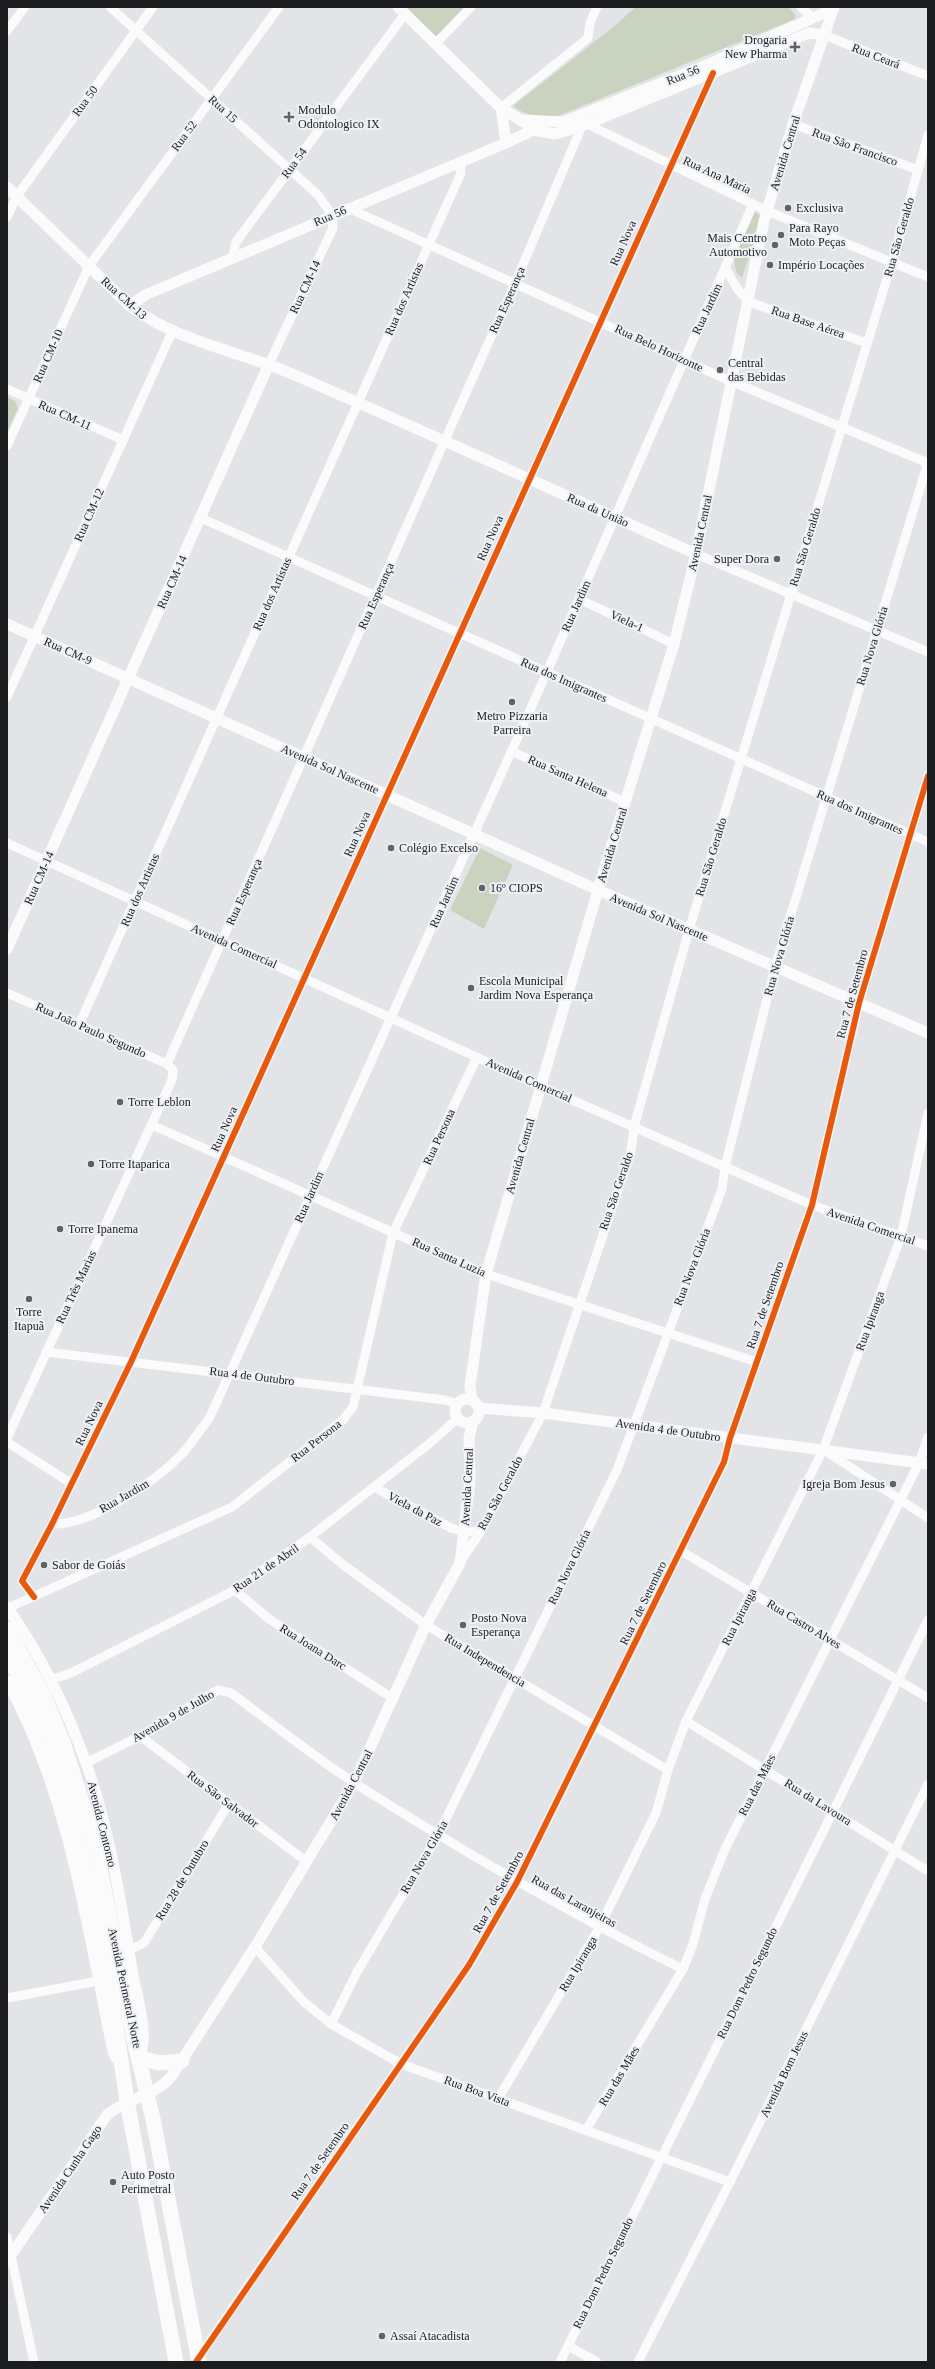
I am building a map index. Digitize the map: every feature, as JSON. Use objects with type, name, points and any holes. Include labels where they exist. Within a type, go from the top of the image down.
[{"type":"highway","name":"Avenida Perimetral Norte","points":[[7,1629],[42,1692],[64,1742],[80,1788],[94,1839],[148,2095],[198,2361]]},
{"type":"highway","name":"Avenida Perimetral Norte","points":[[7,1655],[23,1684],[50,1745],[73,1813],[110,1986],[127,2101],[176,2362]]},
{"type":"highway","points":[[7,1670],[23,1684],[24,1713]]},
{"type":"highway","points":[[139,2057],[163,2063],[182,2061]]},
{"type":"street","points":[[7,32],[25,7]]},
{"type":"street","name":"Rua 15","points":[[110,7],[318,196],[332,215]]},
{"type":"street","name":"Rua 50","points":[[7,217],[16,196],[153,7]]},
{"type":"street","name":"Rua 52","points":[[89,266],[279,7]]},
{"type":"street","points":[[436,43],[471,7]]},
{"type":"street","points":[[501,108],[588,38],[590,23],[597,7]]},
{"type":"street","points":[[801,7],[813,18]]},
{"type":"street","name":"Rua 56","points":[[130,306],[145,295],[348,208],[460,163],[506,142],[535,126],[563,122],[716,61],[833,8]]},
{"type":"street","name":"Avenida Central","points":[[148,2095],[163,2086],[182,2061],[307,1862],[354,1783],[394,1699],[426,1626],[460,1563],[470,1481],[469,1438],[465,1420],[456,1414],[468,1403],[486,1274],[598,890],[674,644],[696,554],[767,211],[792,124],[833,8]]},
{"type":"street","points":[[401,10],[501,108],[535,126]]},
{"type":"street","name":"Rua 54","points":[[232,258],[236,242],[290,170],[401,10]]},
{"type":"street","name":"Rua 56","points":[[535,126],[558,133],[584,125],[809,33],[824,35]]},
{"type":"street","name":"Rua Ceará","points":[[824,35],[928,76]]},
{"type":"street","name":"Rua Nova","points":[[34,1597],[22,1581],[72,1484],[131,1362],[670,165],[713,73]]},
{"type":"street","points":[[501,108],[506,142]]},
{"type":"street","name":"Rua São Francisco","points":[[792,124],[918,170]]},
{"type":"street","name":"Rua Ana Maria","points":[[584,125],[767,211],[928,277]]},
{"type":"street","name":"Rua Esperança","points":[[170,1067],[222,941],[584,125]]},
{"type":"street","name":"Rua São Geraldo","points":[[460,1563],[481,1531],[542,1413],[631,1152],[634,1127],[688,930],[892,262],[928,136]]},
{"type":"street","name":"Rua dos Artistas","points":[[80,1025],[357,402],[461,173],[460,163]]},
{"type":"street","name":"Rua CM-13","points":[[7,187],[130,306],[150,321],[172,332],[270,364]]},
{"type":"street","name":"Rua Jardim","points":[[52,1524],[66,1525],[110,1506],[148,1484],[182,1453],[210,1417],[512,751],[616,518],[684,359],[726,269],[753,204]]},
{"type":"street","name":"Rua Belo Horizonte","points":[[348,208],[731,381],[928,462]]},
{"type":"street","name":"Rua CM-14","points":[[7,949],[270,364],[333,228],[332,215]]},
{"type":"street","name":"Rua CM-10","points":[[7,446],[89,266]]},
{"type":"street","points":[[726,269],[738,290],[749,302]]},
{"type":"street","name":"Rua Base Aérea","points":[[749,302],[867,343]]},
{"type":"street","name":"Rua CM-12","points":[[7,697],[172,332]]},
{"type":"street","name":"Rua da União","points":[[270,364],[696,554],[928,652]]},
{"type":"street","name":"Rua CM-11","points":[[7,389],[123,440]]},
{"type":"street","name":"Rua Nova Glória","points":[[331,2024],[357,1972],[438,1834],[616,1470],[635,1425],[667,1333],[722,1189],[725,1167],[775,967],[928,462]]},
{"type":"street","name":"Rua dos Imigrantes","points":[[201,518],[928,842]]},
{"type":"street","name":"Viela-1","points":[[579,599],[674,644]]},
{"type":"street","name":"Rua CM-9","points":[[7,624],[128,679]]},
{"type":"street","name":"Avenida Sol Nascente","points":[[128,679],[688,930],[928,1033]]},
{"type":"street","name":"Rua Santa Helena","points":[[512,751],[625,802]]},
{"type":"street","name":"Rua 7 de Setembro","points":[[198,2361],[469,1966],[517,1882],[724,1462],[730,1438],[812,1205],[859,1003],[928,776]]},
{"type":"street","name":"Avenida Comercial","points":[[7,843],[540,1086],[725,1167],[812,1205],[928,1246]]},
{"type":"street","name":"Rua João Paulo Segundo","points":[[7,993],[170,1067]]},
{"type":"street","name":"Rua Persona","points":[[8,1607],[34,1597],[232,1507],[343,1420],[353,1407],[358,1389],[393,1233],[477,1057]]},
{"type":"street","name":"Rua Três Marias","points":[[7,1438],[172,1080],[170,1067]]},
{"type":"street","name":"Rua Ipiranga","points":[[498,2099],[599,1928],[656,1813],[668,1770],[686,1721],[823,1450],[901,1236],[928,1113]]},
{"type":"street","name":"Rua Santa Luzia","points":[[152,1125],[486,1274],[757,1362]]},
{"type":"street","name":"Rua 4 de Outubro","points":[[46,1352],[468,1403]]},
{"type":"street","points":[[465,1420],[478,1416],[468,1403]]},
{"type":"street","name":"Avenida 4 de Outubro","points":[[468,1403],[923,1463]]},
{"type":"street","name":"Rua 21 de Abril","points":[[50,1680],[71,1673],[235,1590],[310,1537],[430,1443],[465,1420]]},
{"type":"street","name":"Rua das Mães","points":[[586,2130],[683,1970],[693,1944],[705,1899],[725,1850],[900,1501],[923,1463],[928,1437]]},
{"type":"street","points":[[7,1442],[72,1484]]},
{"type":"street","points":[[823,1450],[928,1518]]},
{"type":"street","name":"Viela da Paz","points":[[374,1487],[451,1528],[464,1532],[481,1531]]},
{"type":"street","name":"Rua Independencia","points":[[310,1537],[342,1564],[426,1626],[668,1770]]},
{"type":"street","name":"Rua Castro Alves","points":[[680,1551],[928,1698]]},
{"type":"street","name":"Rua Joana Darc","points":[[235,1590],[269,1619],[394,1699]]},
{"type":"street","name":"Avenida Contorno","points":[[8,1607],[50,1680],[86,1763],[102,1818],[129,1950],[143,2031],[144,2045],[139,2057]]},
{"type":"street","name":"Rua Dom Pedro Segundo","points":[[560,2362],[832,1810],[928,1620]]},
{"type":"street","points":[[7,1680],[24,1713],[58,1802],[98,1981],[112,2052],[122,2069]]},
{"type":"street","name":"Avenida 9 de Julho","points":[[86,1763],[140,1736],[218,1690],[230,1693],[354,1783]]},
{"type":"street","name":"Rua da Lavoura","points":[[686,1721],[832,1810],[928,1871]]},
{"type":"street","name":"Rua São Salvador","points":[[140,1736],[307,1862]]},
{"type":"street","name":"Rua das Laranjeiras","points":[[354,1783],[517,1882],[599,1928],[683,1970]]},
{"type":"street","name":"Avenida Bom Jesus","points":[[638,2362],[730,2182],[928,1784]]},
{"type":"street","name":"Rua 28 de Outubro","points":[[129,1950],[144,1943],[229,1803]]},
{"type":"street","name":"Rua Boa Vista","points":[[255,1946],[304,2002],[331,2024],[401,2064],[730,2182]]},
{"type":"street","points":[[7,1998],[98,1981]]},
{"type":"street","name":"Avenida Cunha Gago","points":[[9,2258],[96,2129],[112,2110],[127,2101],[148,2095]]},
{"type":"street","points":[[7,2237],[9,2258],[34,2362]]},
{"type":"street","points":[[568,2346],[597,2362]]},
{"type":"green space","points":[[401,7],[465,7],[434,39]]},
{"type":"green space","points":[[636,7],[788,7],[795,14],[795,19],[558,116],[545,117],[529,115],[513,106],[612,28]]},
{"type":"green space","points":[[755,212],[761,216],[742,278],[736,272],[734,258]]},
{"type":"green space","points":[[7,397],[15,401],[18,408],[7,432]]},
{"type":"green space","name":"16º CIOPS","points":[[480,848],[513,865],[484,929],[450,910]]},
{"type":"cycle path","points":[[34,1597],[22,1581],[52,1524],[131,1362],[713,73]]},
{"type":"cycle path","points":[[196,2362],[469,1965],[517,1882],[724,1462],[730,1438],[812,1205],[859,1003],[928,776]]},
{"type":"place","name":"Drogaria New Pharma","points":[[795,47]]},
{"type":"place","name":"Modulo Odontologico IX","points":[[289,117]]},
{"type":"place","name":"Exclusiva","points":[[788,208]]},
{"type":"place","name":"Para Rayo Moto Peças","points":[[781,235]]},
{"type":"place","name":"Mais Centro Automotivo","points":[[775,245]]},
{"type":"place","name":"Império Locações","points":[[770,265]]},
{"type":"place","name":"Central das Bebidas","points":[[720,370]]},
{"type":"place","name":"Super Dora","points":[[777,559]]},
{"type":"place","name":"Metro Pizzaria Parreira","points":[[512,702]]},
{"type":"place","name":"Colégio Excelso","points":[[391,848]]},
{"type":"place","name":"16º CIOPS","points":[[482,888]]},
{"type":"place","name":"Escola Municipal Jardim Nova Esperança","points":[[471,988]]},
{"type":"place","name":"Torre Leblon","points":[[120,1102]]},
{"type":"place","name":"Torre Itaparica","points":[[91,1164]]},
{"type":"place","name":"Torre Ipanema","points":[[60,1229]]},
{"type":"place","name":"Torre Itapuã","points":[[29,1299]]},
{"type":"place","name":"Igreja Bom Jesus","points":[[893,1484]]},
{"type":"place","name":"Sabor de Goiás","points":[[44,1565]]},
{"type":"place","name":"Posto Nova Esperança","points":[[463,1625]]},
{"type":"place","name":"Auto Posto Perimetral","points":[[113,2182]]},
{"type":"place","name":"Assaí Atacadista","points":[[382,2336]]}]
